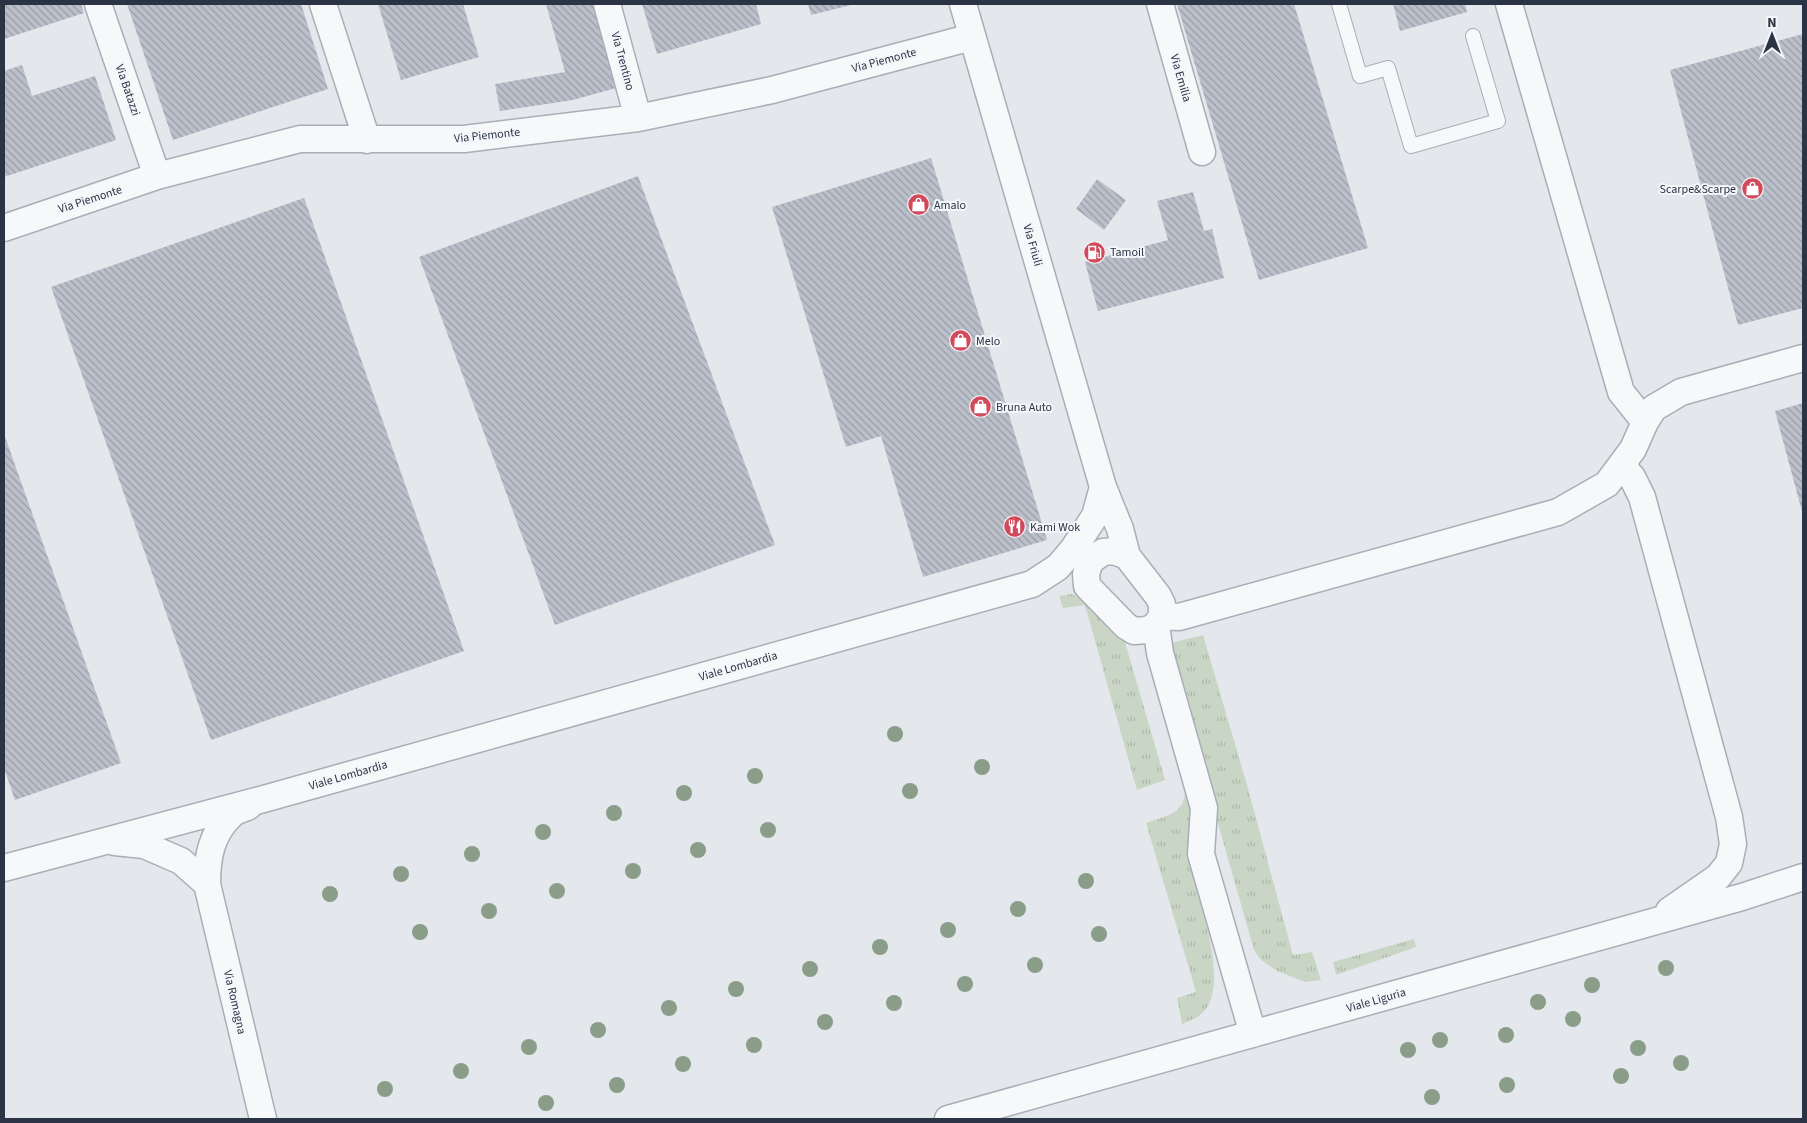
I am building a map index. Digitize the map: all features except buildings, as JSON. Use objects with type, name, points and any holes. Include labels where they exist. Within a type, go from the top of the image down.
[{"type":"street","name":"Via Batazzi","points":[[98,4],[157,176]]},
{"type":"street","points":[[324,4],[367,140]]},
{"type":"street","name":"Via Trentino","points":[[607,4],[638,118]]},
{"type":"street","name":"Via Friuli","points":[[963,4],[1103,487],[1120,529],[1107,557]]},
{"type":"street","name":"Via Emilia","points":[[1160,4],[1202,152]]},
{"type":"street","points":[[1509,4],[1620,392],[1645,422]]},
{"type":"street","name":"Via Piemonte","points":[[4,228],[157,176],[300,139],[464,139],[638,118],[772,90],[972,37]]},
{"type":"street","points":[[1107,557],[1086,574],[1087,586],[1126,626],[1140,632],[1148,630],[1159,621],[1558,512],[1607,484],[1633,449],[1645,422],[1654,408],[1681,392],[1803,358]]},
{"type":"street","points":[[1621,465],[1632,477],[1642,498],[1729,818],[1733,844],[1729,863],[1718,877],[1654,922]]},
{"type":"street","name":"Viale Lombardia","points":[[260,800],[1032,584],[1058,567],[1074,548],[1095,516],[1103,487]]},
{"type":"street","points":[[1058,567],[1107,557],[1158,596],[1162,604],[1159,621],[1160,653],[1204,808],[1201,854],[1253,1034]]},
{"type":"street","points":[[4,868],[103,840],[260,800]]},
{"type":"street","name":"Via Romagna","points":[[260,800],[232,814],[214,839],[207,861],[207,884],[262,1119]]},
{"type":"street","points":[[103,840],[144,845],[181,861],[207,884]]},
{"type":"street","name":"Viale Liguria","points":[[948,1119],[1654,922],[1742,897],[1803,877]]},
{"type":"lane","points":[[1339,4],[1360,76],[1388,68],[1411,146],[1498,121],[1473,36]]},
{"type":"green space","points":[[1072,594],[1083,600],[1124,639],[1165,780],[1137,790],[1085,605],[1063,608],[1059,596]]},
{"type":"green space","points":[[1203,635],[1247,785],[1293,955],[1312,952],[1321,980],[1305,982],[1277,971],[1260,959],[1254,950],[1167,644]]},
{"type":"green space","points":[[1184,783],[1194,820],[1188,844],[1188,857],[1210,939],[1214,984],[1210,1002],[1200,1015],[1182,1024],[1177,998],[1196,992],[1146,823],[1169,815],[1180,807],[1185,793]]},
{"type":"green space","points":[[1414,939],[1416,947],[1336,975],[1333,962]]},
{"type":"place","name":"Scarpe&Scarpe","points":[[1752,189]]},
{"type":"place","name":"Amalo","points":[[918,205]]},
{"type":"place","name":"Tamoil","points":[[1094,252]]},
{"type":"place","name":"Melo","points":[[960,341]]},
{"type":"place","name":"Bruna Auto","points":[[980,407]]},
{"type":"place","name":"Kami Wok","points":[[1014,527]]}]
